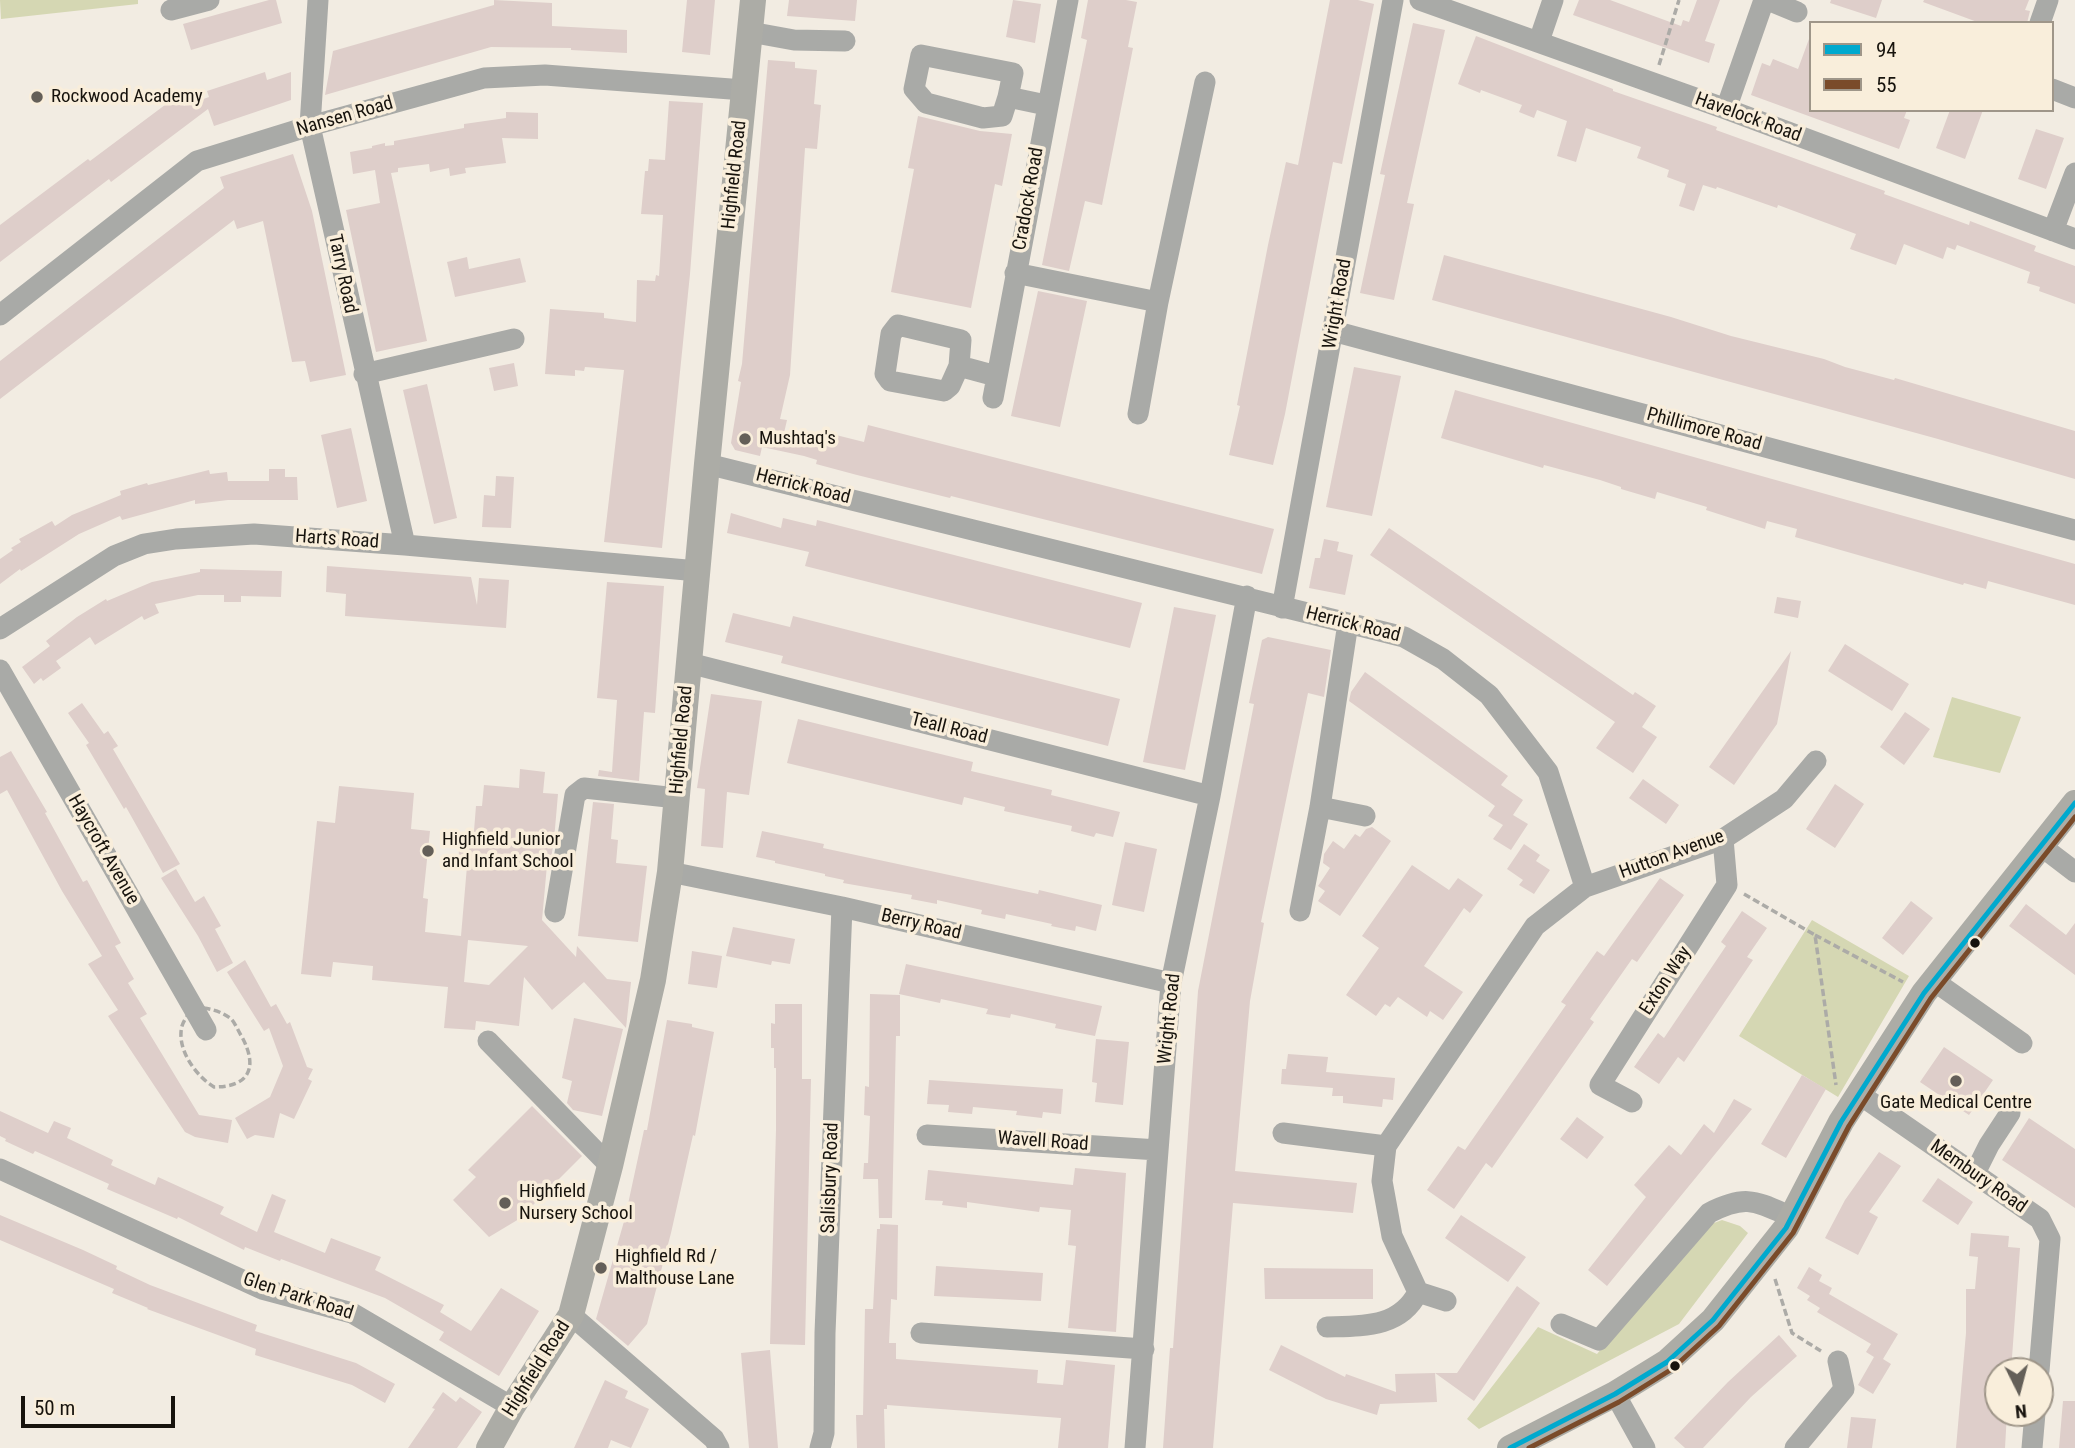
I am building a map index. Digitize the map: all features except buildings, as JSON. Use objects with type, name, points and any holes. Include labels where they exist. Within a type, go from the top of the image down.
[{"type":"main road","name":"Highfield Road","points":[[489,1448],[571,1315],[610,1166],[653,980],[670,872],[753,0]]},
{"type":"main road","points":[[1510,1448],[1615,1394],[1667,1362],[1713,1320],[1792,1217],[1841,1122],[1929,987],[2075,803]]},
{"type":"street","points":[[171,10],[209,0]]},
{"type":"street","name":"Tarry Road","points":[[318,0],[310,126],[364,374],[405,545]]},
{"type":"street","name":"Cradock Road","points":[[993,398],[1046,105],[1068,0]]},
{"type":"street","name":"Wright Road","points":[[1282,608],[1393,0]]},
{"type":"street","name":"Havelock Road","points":[[1420,0],[1726,109],[2075,239]]},
{"type":"street","points":[[1539,41],[1553,0]]},
{"type":"street","points":[[1726,109],[1766,0],[1797,12]]},
{"type":"street","points":[[2041,21],[2048,0]]},
{"type":"street","points":[[750,32],[794,40],[845,41]]},
{"type":"street","points":[[920,55],[1013,74],[1008,97],[1002,116],[983,118],[926,103],[914,89],[920,55]]},
{"type":"street","name":"Nansen Road","points":[[0,316],[197,161],[310,126],[484,78],[545,75],[744,90]]},
{"type":"street","points":[[1138,414],[1158,302],[1205,82]]},
{"type":"street","points":[[2054,90],[2075,98]]},
{"type":"street","points":[[1008,97],[1046,105]]},
{"type":"street","points":[[2053,231],[2075,173]]},
{"type":"street","points":[[1015,272],[1158,302]]},
{"type":"street","name":"Phillimore Road","points":[[1333,331],[2075,530]]},
{"type":"street","points":[[364,374],[514,339]]},
{"type":"street","points":[[959,366],[996,376]]},
{"type":"street","name":"Herrick Road","points":[[707,464],[1404,637],[1443,659],[1489,695],[1548,772],[1585,887]]},
{"type":"street","name":"Harts Road","points":[[0,629],[114,556],[144,544],[176,539],[254,534],[698,571]]},
{"type":"street","name":"Wright Road","points":[[1135,1448],[1171,984],[1247,597]]},
{"type":"street","points":[[1300,911],[1320,807],[1348,623]]},
{"type":"street","name":"Teall Road","points":[[689,663],[1210,796]]},
{"type":"street","name":"Haycroft Avenue","points":[[0,670],[206,1030]]},
{"type":"street","name":"Hutton Avenue","points":[[1585,887],[1723,839],[1784,799],[1816,761]]},
{"type":"street","points":[[555,912],[575,795],[579,790],[584,788],[677,798]]},
{"type":"street","points":[[1320,807],[1365,816]]},
{"type":"street","points":[[1723,839],[1727,885]]},
{"type":"street","points":[[2041,846],[2075,872]]},
{"type":"street","name":"Berry Road","points":[[670,872],[842,907],[1171,984]]},
{"type":"street","name":"Exton Way","points":[[1632,1102],[1600,1085],[1727,885]]},
{"type":"street","points":[[1446,1301],[1418,1292],[1392,1236],[1382,1181],[1386,1146],[1535,926],[1585,887]]},
{"type":"street","name":"Salisbury Road","points":[[820,1448],[824,1433],[825,1333],[842,907]]},
{"type":"street","points":[[1929,987],[2022,1043]]},
{"type":"street","points":[[488,1041],[610,1166]]},
{"type":"street","name":"Membury Road","points":[[1859,1094],[2040,1219],[2050,1239],[2040,1357]]},
{"type":"street","points":[[1975,1174],[1989,1145],[2010,1113]]},
{"type":"street","points":[[1283,1133],[1386,1146]]},
{"type":"street","name":"Wavell Road","points":[[928,1135],[1158,1150]]},
{"type":"street","name":"Glen Park Road","points":[[0,1169],[262,1289],[352,1313],[512,1407]]},
{"type":"street","points":[[1561,1324],[1599,1340],[1709,1213],[1732,1201],[1756,1201],[1792,1217]]},
{"type":"street","points":[[1327,1327],[1377,1325],[1411,1306],[1418,1292]]},
{"type":"street","points":[[571,1315],[714,1439],[719,1448]]},
{"type":"street","points":[[920,1333],[1144,1349]]},
{"type":"street","points":[[1795,1448],[1844,1389],[1838,1361]]},
{"type":"street","points":[[1615,1394],[1645,1448]]},
{"type":"street","points":[[2032,1448],[2034,1427]]},
{"type":"path","points":[[1653,83],[1679,0]]},
{"type":"path","points":[[1727,885],[1815,935],[1929,987]]},
{"type":"path","points":[[1815,935],[1841,1122]]},
{"type":"path","points":[[1767,1253],[1791,1333],[1838,1361]]},
{"type":"green space","points":[[0,0],[138,0],[138,4],[1,19]]},
{"type":"green space","points":[[1952,697],[2021,717],[2000,773],[1933,757]]},
{"type":"green space","points":[[1812,920],[1909,976],[1838,1097],[1739,1036]]},
{"type":"green space","points":[[1722,1220],[1740,1226],[1748,1233],[1679,1324],[1479,1429],[1467,1419],[1538,1327],[1597,1354],[1706,1226]]},
{"type":"transit line","name":"94","points":[[1510,1448],[1615,1394],[1667,1362],[1713,1320],[1786,1228],[1841,1122],[1924,993],[2075,803]]},
{"type":"transit line","name":"55","points":[[1529,1448],[1619,1402],[1672,1369],[1719,1326],[1793,1233],[1849,1126],[1931,998],[2075,817]]},
{"type":"place","name":"Rockwood Academy","points":[[37,97]]},
{"type":"place","name":"Mushtaq's","points":[[745,439]]},
{"type":"place","name":"Highfield Junior and Infant School","points":[[428,851]]},
{"type":"place","name":"Gate Medical Centre","points":[[1956,1081]]},
{"type":"place","name":"Highfield Nursery School","points":[[505,1203]]},
{"type":"place","name":"Highfield Rd / Malthouse Lane","points":[[601,1268]]}]
